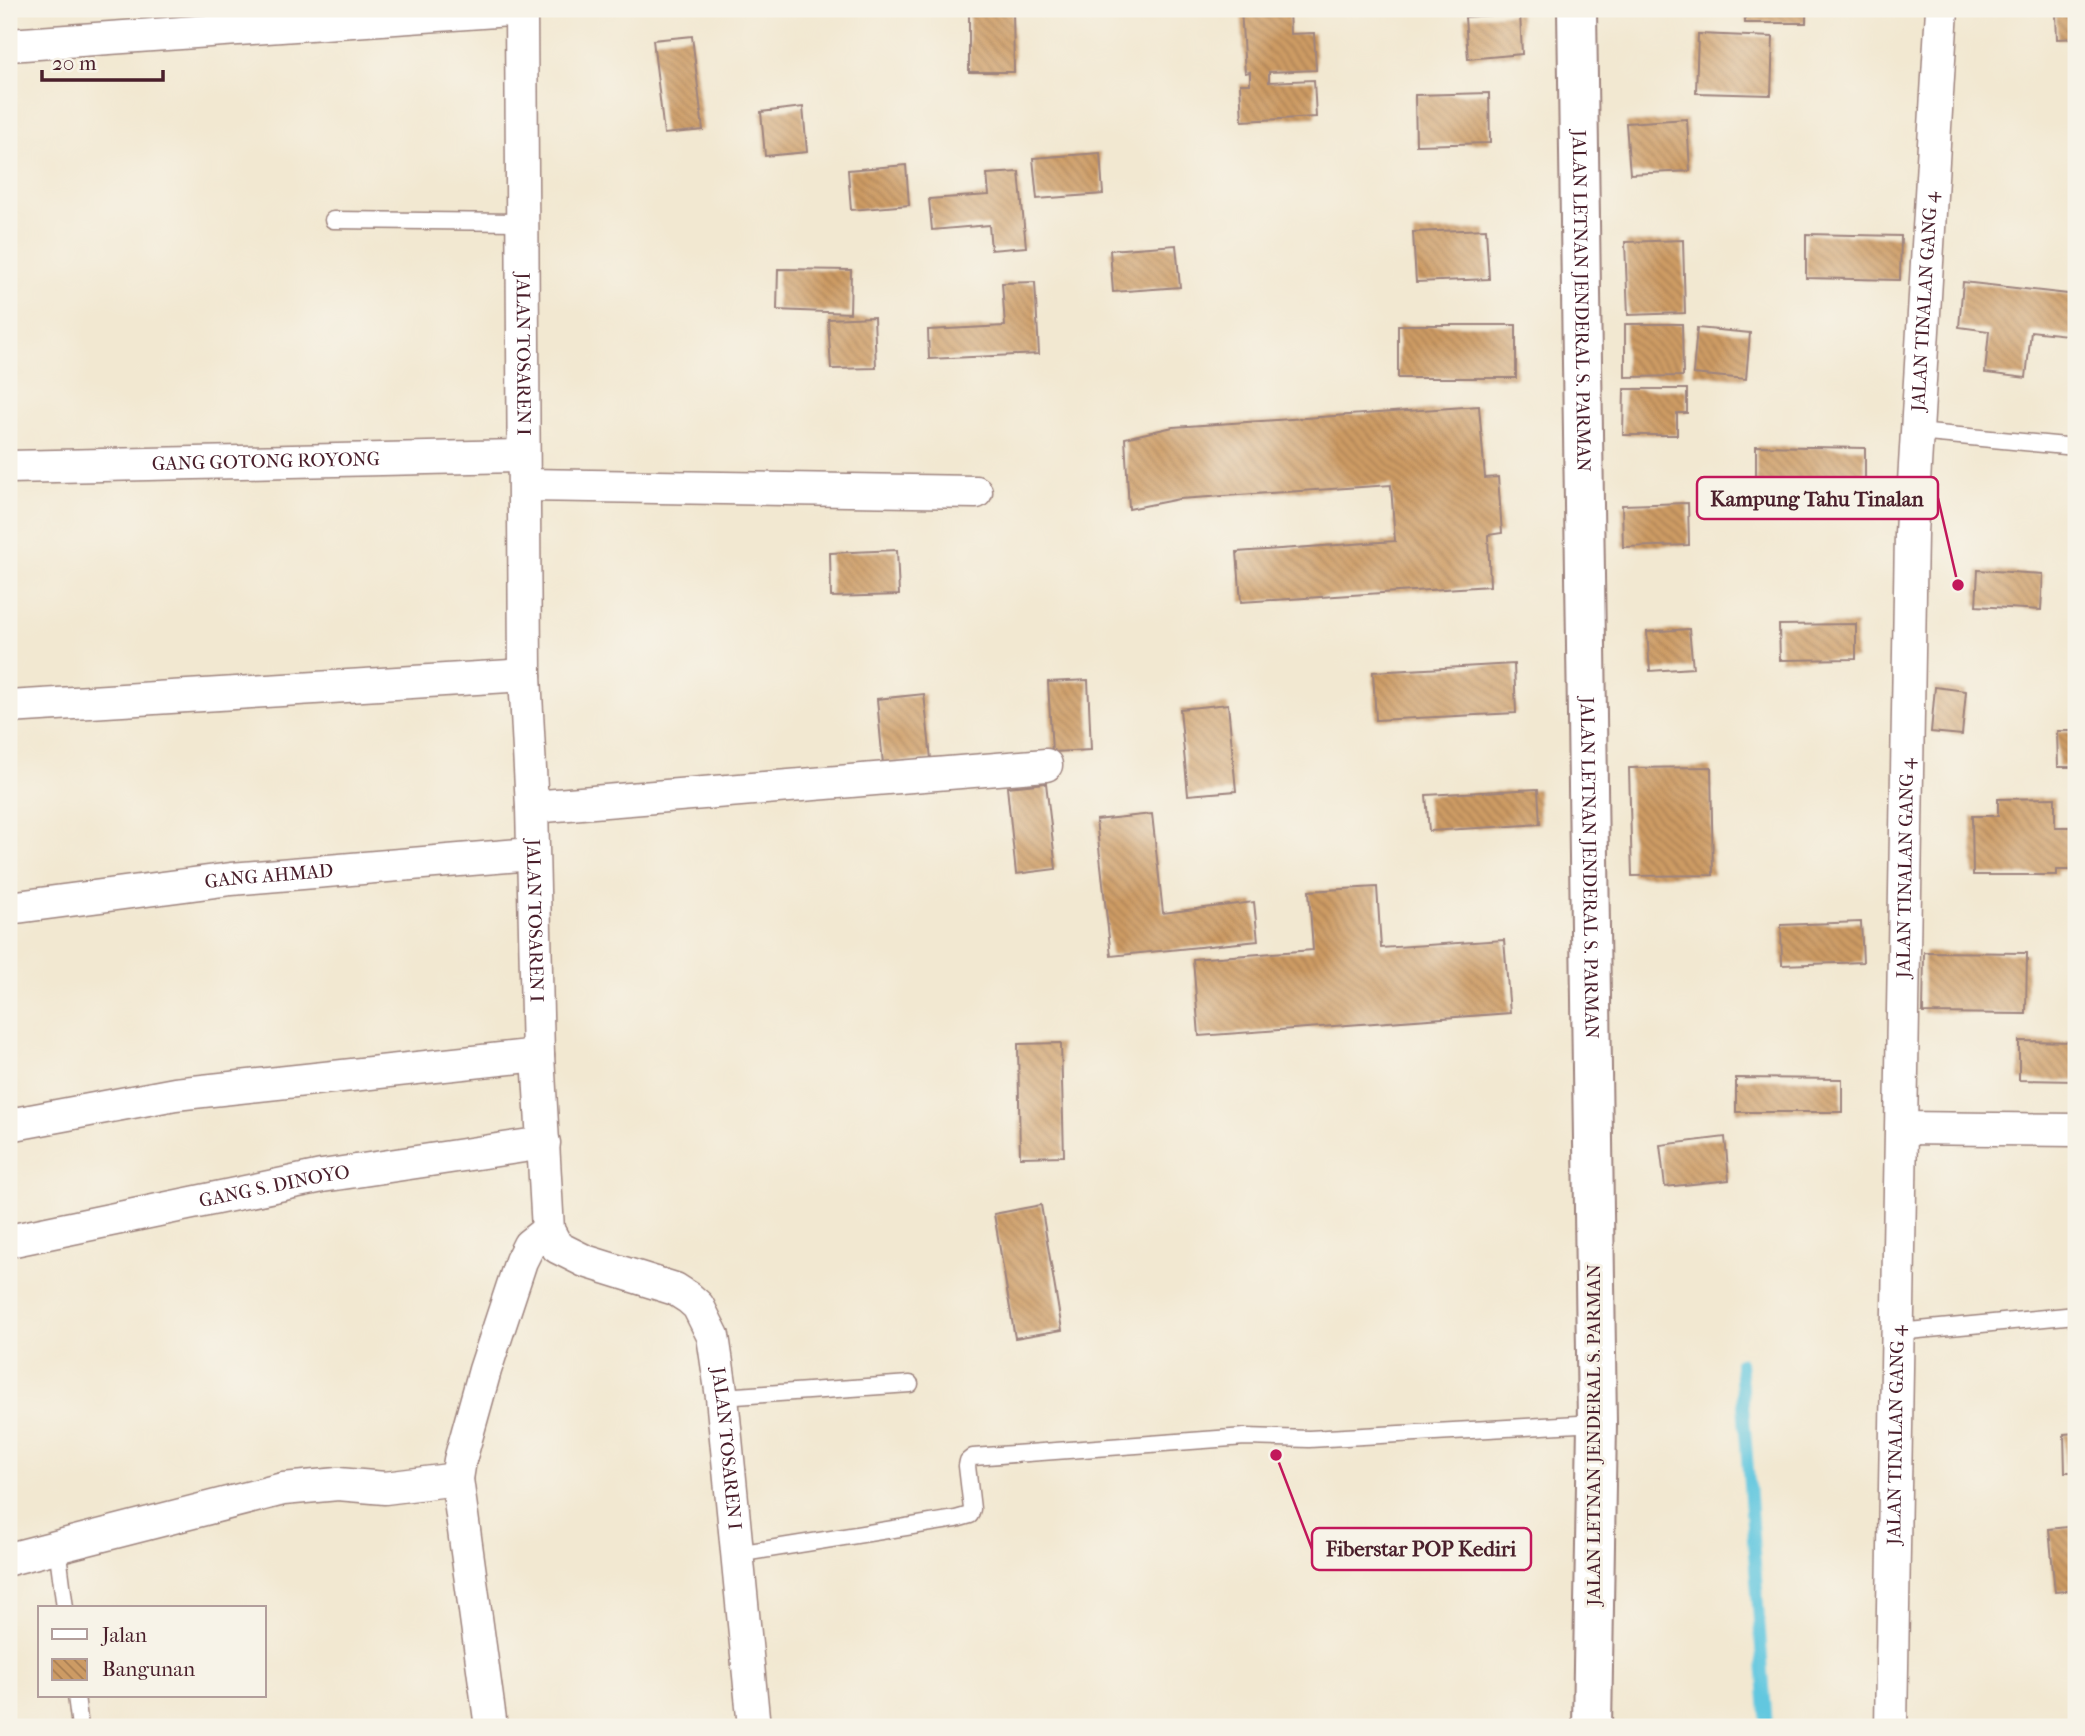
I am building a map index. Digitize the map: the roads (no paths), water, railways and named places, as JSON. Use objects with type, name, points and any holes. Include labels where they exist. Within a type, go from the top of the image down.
[{"type":"main road","name":"JALAN LETNAN JENDERAL S. PARMAN","points":[[1577,9],[1597,1423],[1592,1727]]},
{"type":"street","points":[[9,45],[522,9]]},
{"type":"street","name":"JALAN TOSAREN I","points":[[522,9],[525,674],[533,807],[538,1055],[548,1230],[557,1247],[585,1261],[675,1289],[698,1306],[713,1336],[722,1397],[754,1727]]},
{"type":"street","name":"JALAN TINALAN GANG 4","points":[[1891,1727],[1911,533],[1941,9]]},
{"type":"street","name":"GANG GOTONG ROYONG","points":[[9,467],[524,470],[976,492]]},
{"type":"street","points":[[9,707],[525,674]]},
{"type":"street","points":[[533,807],[1046,765]]},
{"type":"street","name":"GANG AHMAD","points":[[9,908],[232,879],[532,854]]},
{"type":"street","points":[[9,1125],[176,1094],[538,1055]]},
{"type":"street","points":[[1902,1128],[2076,1130]]},
{"type":"street","name":"GANG S. DINOYO","points":[[9,1241],[322,1176],[544,1143]]},
{"type":"street","points":[[491,1727],[457,1479],[485,1370],[521,1261],[529,1245],[548,1230]]},
{"type":"street","points":[[9,1559],[283,1489],[338,1484],[385,1489],[457,1479]]},
{"type":"lane","points":[[333,220],[522,222]]},
{"type":"lane","points":[[1917,432],[2076,447]]},
{"type":"lane","points":[[1898,1332],[2076,1315]]},
{"type":"lane","points":[[722,1397],[910,1384]]},
{"type":"lane","points":[[737,1553],[956,1520],[970,1515],[972,1509],[967,1466],[973,1457],[1245,1437],[1309,1439],[1597,1423]]},
{"type":"lane","points":[[57,1546],[65,1606]]},
{"type":"lane","points":[[76,1698],[80,1727]]},
{"type":"waterway","points":[[1740,1363],[1767,1727]]},
{"type":"place","name":"Kampung Tahu Tinalan","points":[[1958,585]]},
{"type":"place","name":"Fiberstar POP Kediri","points":[[1276,1455]]}]
